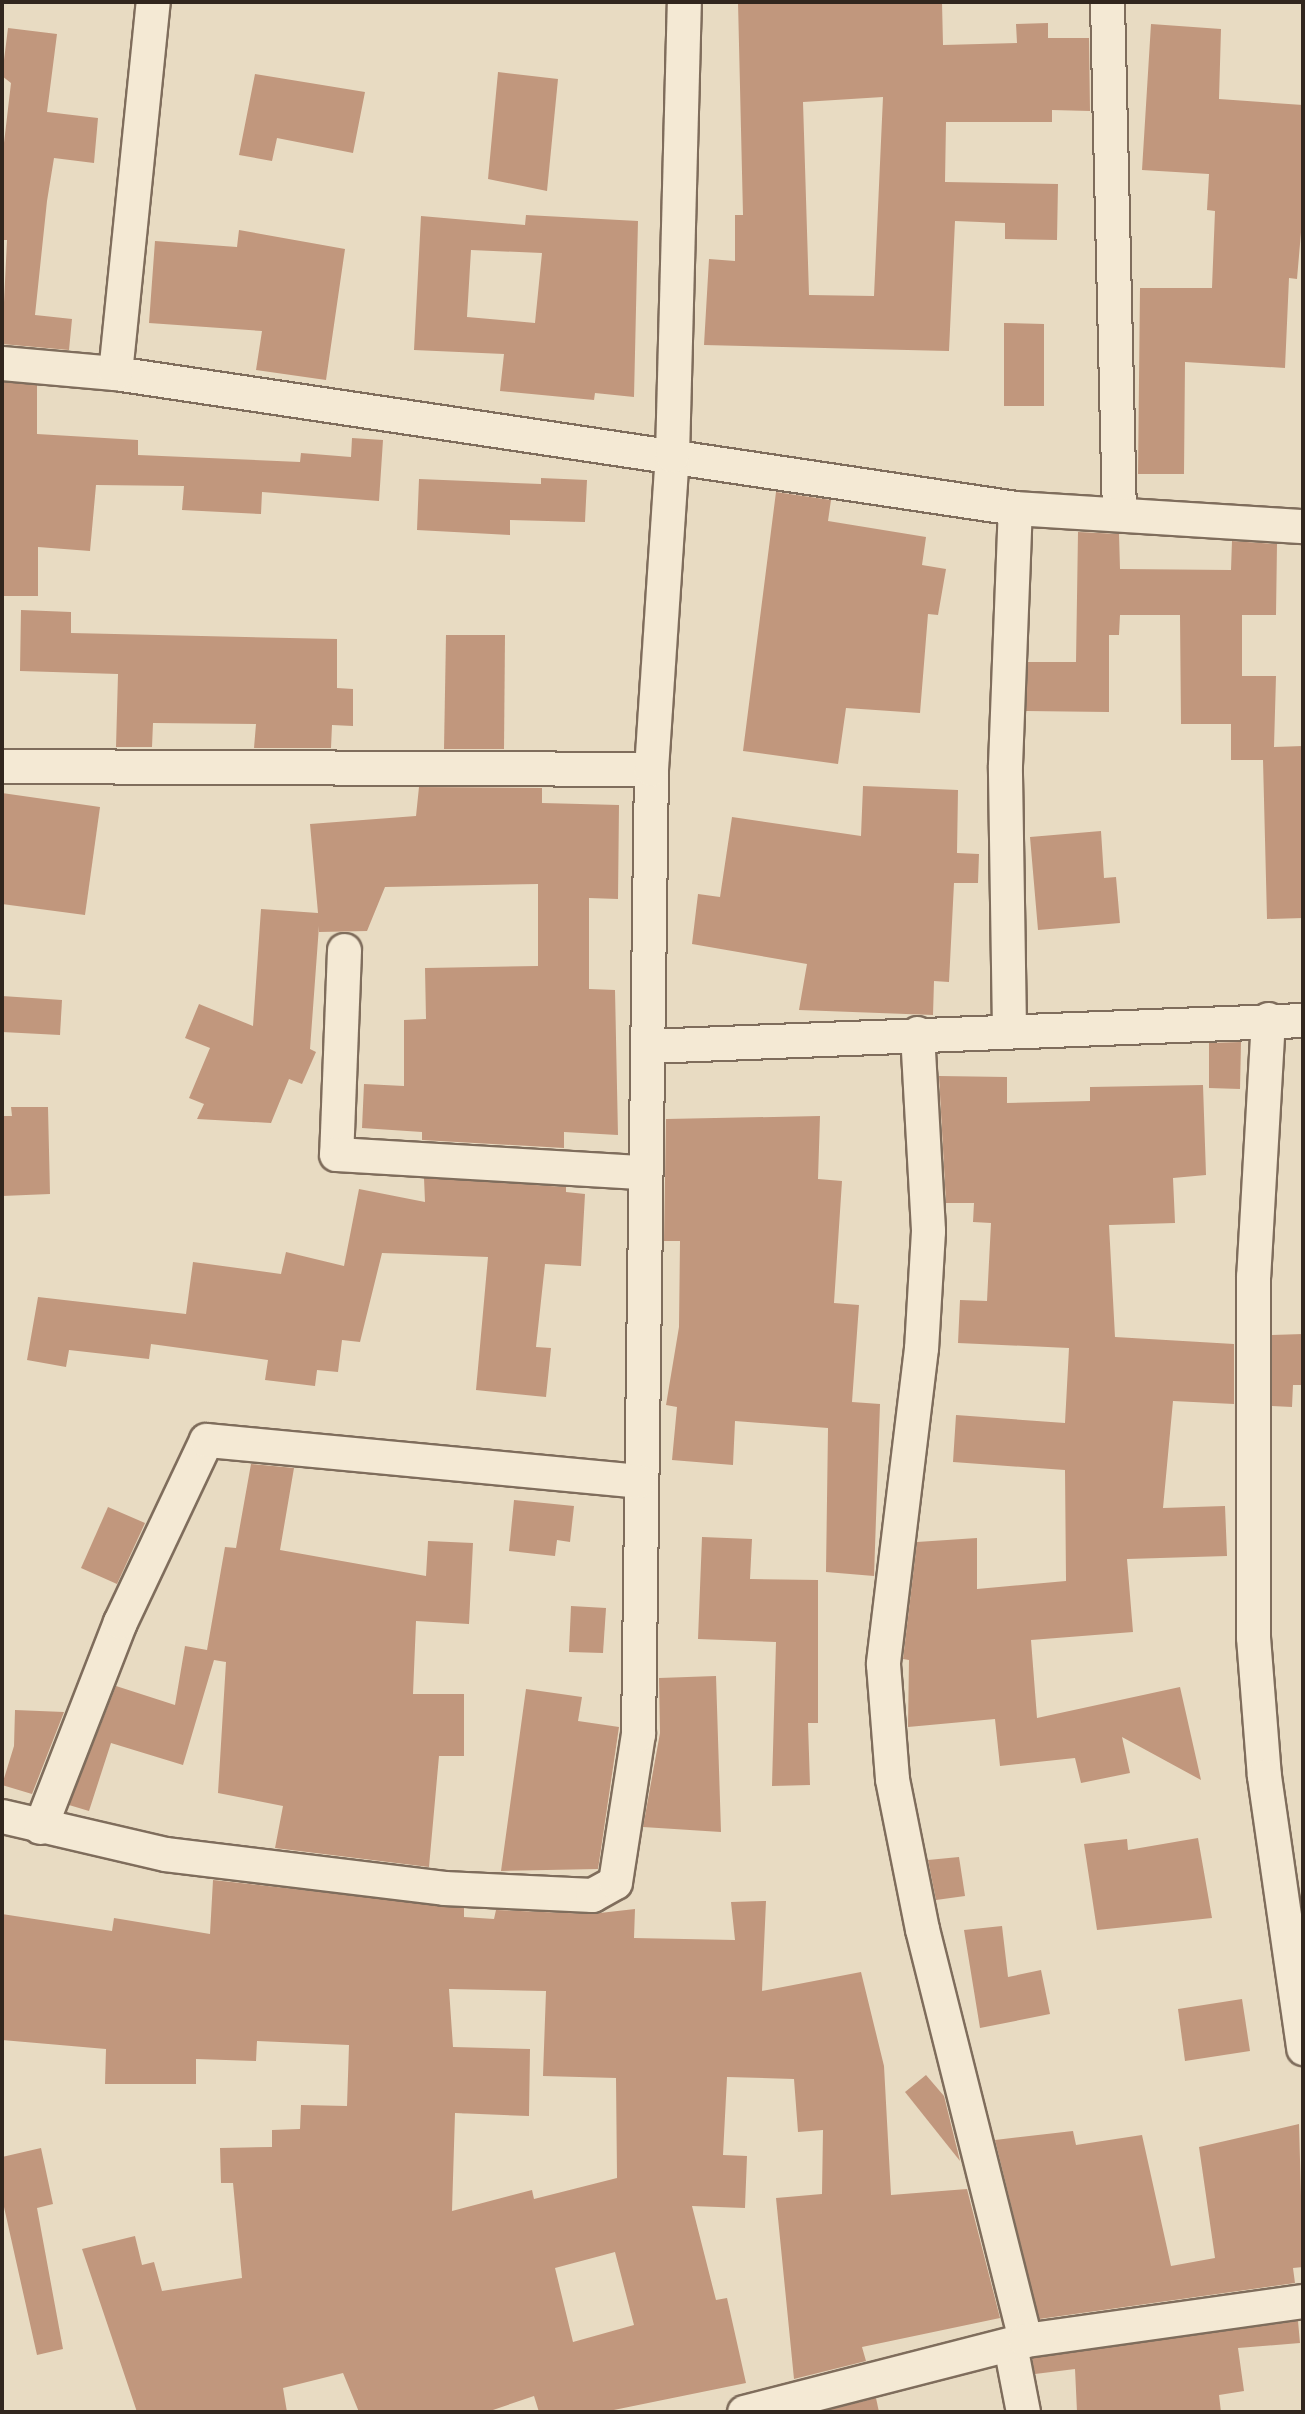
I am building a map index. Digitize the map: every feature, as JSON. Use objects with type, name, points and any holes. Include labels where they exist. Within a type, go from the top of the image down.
[{"type":"street","points":[[115,373],[153,2]]},
{"type":"street","points":[[2,1816],[165,1854],[444,1888],[608,1891],[615,1882],[635,1776],[651,769],[672,455],[684,2]]},
{"type":"street","points":[[1107,2],[1119,514]]},
{"type":"street","points":[[2,363],[115,373],[1015,508],[1303,526]]},
{"type":"street","points":[[1009,1029],[1005,765],[1015,508]]},
{"type":"street","points":[[2,766],[651,769]]},
{"type":"street","points":[[344,950],[336,1154],[643,1172]]},
{"type":"street","points":[[1268,1019],[1252,1276],[1253,1637],[1264,1776],[1303,2048]]},
{"type":"street","points":[[647,1046],[1009,1029],[1303,1020]]},
{"type":"street","points":[[917,1033],[928,1231],[921,1348],[883,1664],[892,1780],[922,1929],[1018,2343],[1023,2412]]},
{"type":"street","points":[[40,1827],[120,1622],[206,1440],[638,1481]]},
{"type":"street","points":[[744,2412],[1018,2343],[1303,2301]]},
{"type":"building","points":[[738,2],[942,2],[943,45],[1017,43],[1016,24],[1048,23],[1048,38],[1089,38],[1090,111],[1052,110],[1052,122],[946,122],[945,182],[1058,184],[1057,240],[1005,239],[1005,223],[955,221],[949,351],[704,345],[709,259],[735,261],[735,215],[743,215]],"holes":[[[883,97],[874,296],[809,295],[803,102]]]},
{"type":"building","points":[[1151,24],[1221,29],[1219,99],[1303,105],[1303,209],[1297,279],[1289,278],[1285,368],[1185,362],[1184,474],[1138,474],[1140,288],[1212,288],[1215,211],[1207,210],[1209,174],[1142,170]]},
{"type":"building","points":[[8,28],[57,34],[47,112],[98,118],[94,163],[54,158],[47,201],[35,315],[72,319],[69,350],[2,344],[7,240],[2,240],[2,160],[11,83],[2,76]]},
{"type":"building","points":[[498,72],[558,79],[547,191],[488,179]]},
{"type":"building","points":[[255,74],[365,92],[353,153],[277,138],[272,161],[239,155]]},
{"type":"building","points":[[526,215],[638,221],[634,397],[595,393],[594,400],[500,391],[504,354],[414,350],[421,216],[525,225]],"holes":[[[471,250],[542,253],[535,323],[467,317]]]},
{"type":"building","points":[[239,230],[345,249],[326,380],[256,370],[262,331],[149,323],[155,241],[237,247]]},
{"type":"building","points":[[1004,323],[1044,324],[1044,406],[1004,406]]},
{"type":"building","points":[[2,382],[37,385],[37,434],[138,440],[138,455],[300,462],[301,453],[351,457],[352,438],[383,440],[379,501],[262,492],[261,514],[182,510],[184,486],[96,485],[90,551],[38,547],[38,596],[2,596]]},
{"type":"building","points":[[541,478],[587,480],[585,522],[510,520],[510,535],[417,530],[419,479],[541,484]]},
{"type":"building","points":[[776,492],[831,500],[828,521],[926,537],[922,565],[946,569],[938,615],[928,614],[920,713],[846,708],[838,764],[743,751]]},
{"type":"building","points":[[1078,532],[1119,534],[1120,569],[1231,570],[1232,541],[1277,544],[1276,615],[1242,615],[1242,676],[1276,676],[1274,747],[1303,746],[1303,918],[1267,919],[1263,760],[1231,760],[1231,724],[1181,724],[1180,615],[1120,615],[1119,635],[1109,635],[1109,712],[1026,711],[1028,662],[1076,662]]},
{"type":"building","points":[[21,610],[71,612],[71,633],[337,639],[337,688],[353,689],[353,726],[332,725],[331,748],[254,748],[256,724],[153,723],[152,747],[116,747],[118,674],[20,671]]},
{"type":"building","points":[[446,635],[505,635],[504,749],[444,749]]},
{"type":"building","points":[[863,786],[958,790],[957,853],[979,854],[978,883],[954,883],[949,982],[934,981],[933,1015],[799,1010],[807,964],[692,944],[698,894],[720,897],[732,817],[861,836]]},
{"type":"building","points":[[419,787],[542,788],[542,803],[619,805],[618,899],[589,898],[589,989],[615,990],[618,1135],[564,1132],[564,1148],[422,1140],[422,1132],[362,1128],[364,1084],[404,1086],[404,1020],[426,1019],[425,968],[538,966],[538,884],[385,887],[367,931],[319,932],[319,926],[310,1049],[316,1052],[302,1084],[289,1079],[271,1123],[197,1119],[204,1104],[189,1098],[210,1048],[185,1038],[199,1004],[253,1026],[261,909],[318,913],[310,824],[416,816]]},
{"type":"building","points":[[2,793],[100,807],[85,915],[2,904]]},
{"type":"building","points":[[1101,831],[1104,878],[1116,877],[1120,923],[1038,930],[1030,837]]},
{"type":"building","points":[[2,996],[62,1000],[60,1035],[2,1032]]},
{"type":"building","points":[[1241,1042],[1240,1089],[1209,1088],[1209,1043]]},
{"type":"building","points":[[939,1076],[1007,1077],[1007,1103],[1090,1101],[1090,1087],[1203,1085],[1206,1175],[1173,1178],[1175,1223],[1109,1225],[1115,1337],[1234,1344],[1234,1404],[1173,1401],[1163,1508],[1225,1506],[1227,1556],[1127,1559],[1133,1632],[1031,1640],[1037,1718],[1180,1687],[1201,1780],[1122,1737],[1130,1773],[1081,1783],[1075,1758],[1000,1766],[995,1719],[908,1727],[909,1660],[903,1659],[917,1542],[977,1538],[977,1589],[1066,1581],[1065,1470],[953,1462],[956,1415],[1065,1423],[1069,1348],[958,1343],[960,1300],[987,1301],[991,1223],[973,1222],[974,1203],[946,1203]]},
{"type":"building","points":[[11,1107],[48,1107],[50,1194],[2,1196],[2,1116],[12,1116]]},
{"type":"building","points":[[820,1116],[818,1179],[842,1181],[834,1303],[859,1305],[852,1402],[880,1404],[874,1576],[826,1572],[828,1428],[735,1421],[733,1465],[672,1460],[677,1407],[666,1405],[679,1327],[680,1241],[664,1241],[666,1119]]},
{"type":"building","points":[[424,1178],[566,1187],[566,1192],[585,1194],[581,1266],[545,1264],[536,1347],[551,1348],[546,1397],[476,1390],[488,1257],[382,1253],[360,1342],[342,1340],[338,1372],[317,1370],[315,1386],[265,1380],[268,1360],[151,1344],[149,1359],[69,1350],[66,1367],[27,1360],[38,1297],[186,1314],[193,1262],[281,1274],[286,1252],[344,1266],[359,1189],[425,1202]]},
{"type":"building","points":[[1303,1334],[1303,1385],[1293,1385],[1292,1407],[1272,1406],[1272,1335]]},
{"type":"building","points":[[251,1464],[294,1468],[280,1550],[426,1576],[428,1541],[473,1543],[469,1624],[416,1621],[413,1694],[464,1694],[464,1756],[439,1756],[429,1867],[275,1848],[283,1806],[218,1793],[226,1662],[214,1660],[183,1765],[111,1743],[89,1811],[69,1805],[116,1686],[175,1705],[185,1646],[207,1650],[225,1547],[236,1548]]},
{"type":"building","points":[[514,1500],[574,1506],[570,1542],[557,1540],[555,1556],[509,1551]]},
{"type":"building","points":[[108,1507],[145,1523],[117,1584],[81,1568]]},
{"type":"building","points":[[702,1537],[752,1539],[750,1579],[818,1580],[818,1723],[808,1723],[810,1785],[772,1786],[776,1642],[698,1639]]},
{"type":"building","points":[[571,1606],[606,1608],[603,1653],[569,1652]]},
{"type":"building","points":[[716,1676],[721,1832],[643,1827],[660,1733],[659,1678]]},
{"type":"building","points":[[526,1689],[582,1697],[578,1721],[619,1727],[598,1869],[501,1871]]},
{"type":"building","points":[[15,1710],[64,1712],[32,1794],[2,1785],[14,1746]]},
{"type":"building","points":[[1198,1838],[1212,1918],[1097,1930],[1084,1844],[1127,1839],[1128,1850]]},
{"type":"building","points":[[959,1857],[965,1896],[936,1900],[928,1860]]},
{"type":"building","points":[[213,1880],[464,1908],[464,1917],[494,1919],[496,1910],[591,1914],[635,1909],[634,1938],[735,1940],[731,1902],[766,1901],[762,1991],[861,1972],[884,2066],[891,2195],[967,2189],[1000,2318],[862,2347],[866,2361],[794,2379],[776,2198],[822,2194],[823,2130],[798,2132],[794,2079],[727,2077],[723,2155],[747,2156],[745,2208],[692,2206],[716,2300],[727,2298],[746,2383],[604,2412],[539,2412],[534,2396],[487,2412],[359,2412],[343,2373],[283,2388],[287,2412],[137,2412],[82,2249],[135,2236],[142,2265],[154,2262],[162,2291],[242,2278],[233,2183],[221,2183],[220,2148],[272,2147],[272,2130],[300,2129],[301,2105],[347,2106],[349,2045],[257,2041],[256,2061],[196,2059],[196,2084],[105,2084],[106,2049],[2,2040],[2,1914],[112,1931],[114,1918],[210,1934]],"holes":[[[449,1989],[546,1991],[543,2076],[616,2078],[617,2178],[534,2199],[532,2190],[452,2211],[455,2113],[529,2116],[530,2049],[453,2047]],[[615,2252],[634,2325],[573,2342],[555,2268]]]},
{"type":"building","points":[[1002,1926],[1008,1977],[1041,1970],[1050,2014],[980,2028],[964,1930]]},
{"type":"building","points":[[1242,1999],[1250,2051],[1185,2061],[1178,2009]]},
{"type":"building","points":[[926,2075],[944,2096],[960,2161],[905,2092]]},
{"type":"building","points":[[1299,2124],[1303,2267],[1293,2268],[1295,2283],[1039,2319],[995,2140],[1073,2131],[1076,2145],[1142,2135],[1171,2266],[1215,2258],[1199,2147]]},
{"type":"building","points":[[41,2148],[53,2204],[37,2208],[63,2349],[37,2355],[2,2198],[2,2157]]},
{"type":"building","points":[[1298,2321],[1300,2343],[1238,2348],[1244,2391],[1219,2395],[1221,2412],[1077,2412],[1075,2369],[1035,2374],[1032,2358]]},
{"type":"building","points":[[876,2398],[879,2412],[821,2412]]}]
